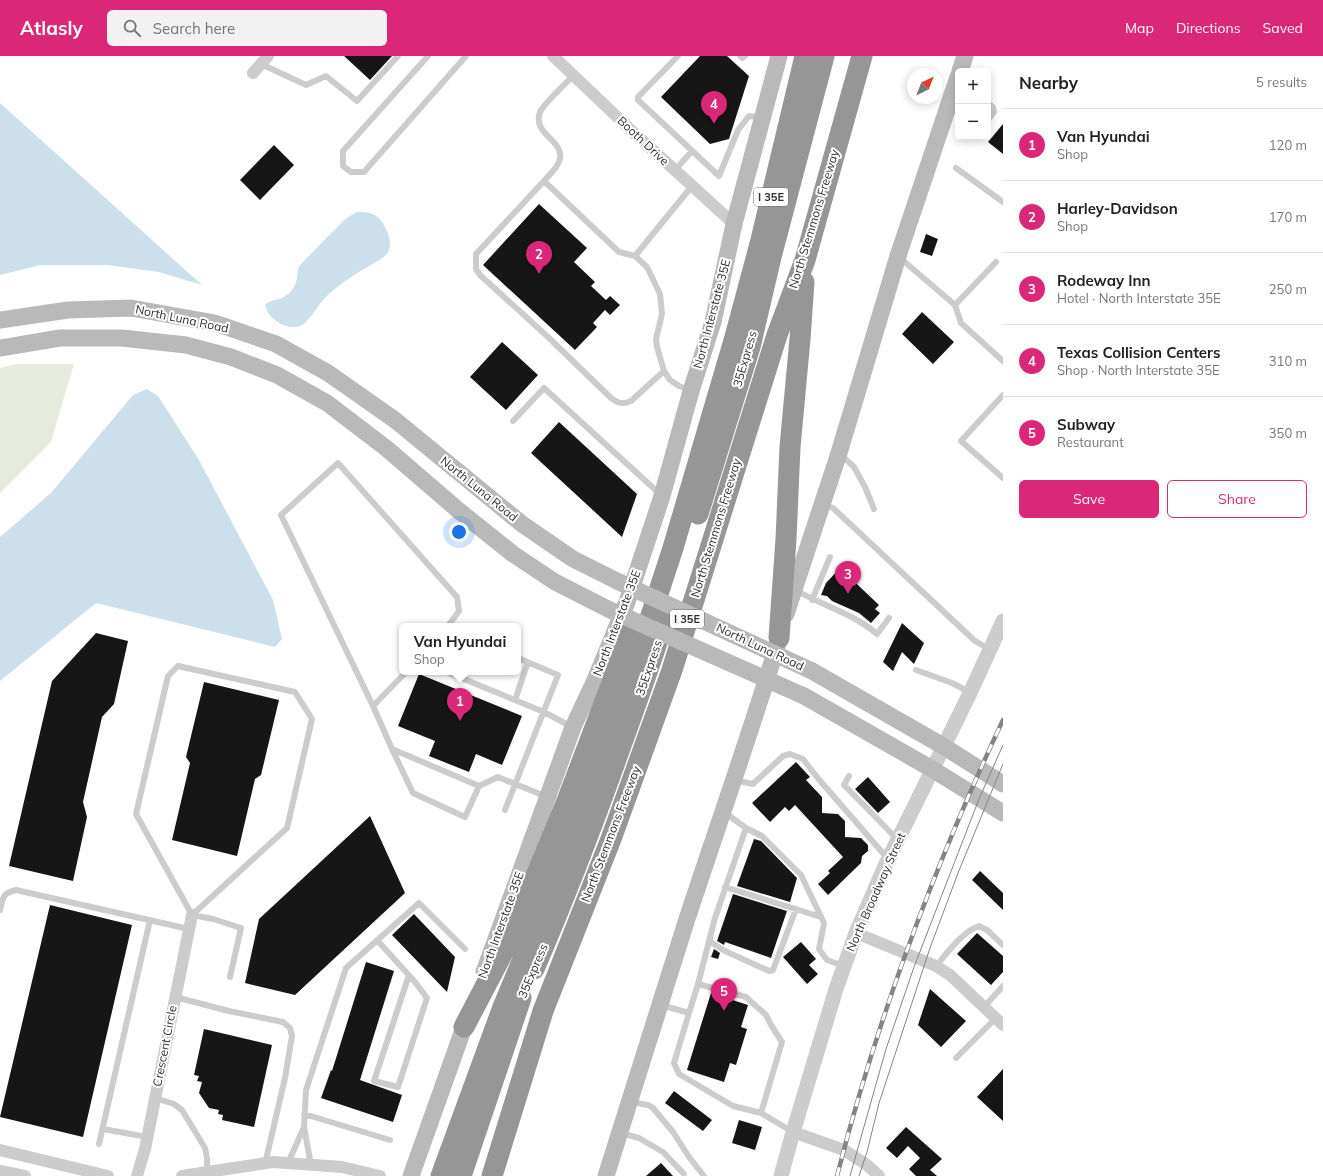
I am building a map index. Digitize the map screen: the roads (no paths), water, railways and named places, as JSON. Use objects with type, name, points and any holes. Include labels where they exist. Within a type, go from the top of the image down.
[{"type":"highway","name":"I 35E","points":[[441,1176],[503,1006],[531,938],[640,649],[673,548],[735,338],[761,240],[805,56]]},
{"type":"highway","name":"35Express","points":[[462,1176],[522,995],[553,924],[593,823],[654,656],[750,347],[771,257],[824,56]]},
{"type":"highway","name":"North Stemmons Freeway","points":[[492,1176],[543,1011],[611,839],[672,670],[777,335],[805,260],[862,56]]},
{"type":"highway","points":[[780,638],[790,447],[800,339],[805,260]]},
{"type":"highway","points":[[464,1028],[510,939],[569,794],[650,583],[673,548]]},
{"type":"main road","name":"North Interstate 35E","points":[[411,1176],[573,727],[595,680],[627,602],[662,496],[713,322],[734,224],[779,56]]},
{"type":"main road","points":[[961,68],[965,56]]},
{"type":"main road","points":[[609,1174],[619,1132],[733,780],[758,710],[794,589],[839,453],[898,256],[955,87]]},
{"type":"main road","name":"North Luna Road","points":[[0,320],[68,310],[131,308],[215,323],[276,344],[328,373],[395,420],[522,524],[573,559],[619,582],[812,671],[943,746],[1003,784]]},
{"type":"main road","name":"North Luna Road","points":[[0,348],[60,338],[122,338],[186,345],[231,357],[277,375],[327,404],[380,444],[513,554],[555,582],[610,610],[804,696],[932,769],[1003,812]]},
{"type":"street","name":"Booth Drive","points":[[553,56],[734,224]]},
{"type":"street","name":"North Broadway Street","points":[[781,1176],[793,1132],[856,933],[889,859],[970,693],[1003,621]]},
{"type":"street","name":"Crescent Circle","points":[[137,1176],[147,1137],[192,915]]},
{"type":"street","points":[[856,933],[936,966],[950,975],[999,1021]]},
{"type":"street","points":[[793,1132],[844,1150],[867,1165],[879,1176]]},
{"type":"street","points":[[0,1150],[108,1176]]},
{"type":"street","points":[[182,1176],[273,1162],[342,1167],[380,1176]]},
{"type":"street","points":[[0,1171],[25,1176]]},
{"type":"lane","points":[[261,64],[306,85],[326,76],[357,101],[398,56]]},
{"type":"lane","points":[[428,56],[343,151],[343,166],[351,172],[364,172],[466,56]]},
{"type":"lane","points":[[678,56],[638,97],[638,100],[719,176],[738,130],[749,116],[763,117]]},
{"type":"lane","points":[[740,56],[742,58],[744,56]]},
{"type":"lane","points":[[574,75],[541,110],[539,118],[541,128],[559,151],[560,158],[556,166],[544,181],[476,254],[476,269],[480,275],[619,404],[625,404],[630,401],[664,371]]},
{"type":"lane","points":[[991,106],[993,107],[994,112],[991,116]]},
{"type":"lane","points":[[675,170],[692,151]]},
{"type":"lane","points":[[956,168],[1003,202]]},
{"type":"lane","points":[[544,181],[619,252],[635,256],[647,268],[660,294],[662,314],[656,339],[664,371],[670,380],[679,386],[692,391]]},
{"type":"lane","points":[[635,256],[692,186]]},
{"type":"lane","points":[[898,256],[955,304],[961,323],[1003,361]]},
{"type":"lane","points":[[955,304],[996,262]]},
{"type":"lane","points":[[513,421],[544,388],[662,496]]},
{"type":"lane","points":[[1003,395],[961,441],[1003,478]]},
{"type":"lane","points":[[839,453],[854,467],[865,487],[874,509]]},
{"type":"lane","points":[[450,623],[459,611],[457,597],[338,463],[281,515],[374,706],[413,793],[465,817],[479,786],[498,777],[547,798]]},
{"type":"lane","points":[[822,504],[833,508],[975,641],[989,649]]},
{"type":"lane","points":[[812,600],[830,557]]},
{"type":"lane","points":[[794,589],[812,600],[866,625],[877,634],[889,618]]},
{"type":"lane","points":[[504,810],[558,675],[521,659]]},
{"type":"lane","points":[[515,700],[528,662]]},
{"type":"lane","points":[[178,666],[295,692],[312,719],[287,828],[192,915],[136,814],[168,676],[178,666]]},
{"type":"lane","points":[[916,670],[952,683],[970,693]]},
{"type":"lane","points":[[374,706],[403,675]]},
{"type":"lane","points":[[454,675],[544,712],[573,727]]},
{"type":"lane","points":[[392,749],[479,786]]},
{"type":"lane","points":[[733,780],[753,784],[783,756],[790,754],[803,759],[816,776],[889,859]]},
{"type":"lane","points":[[849,776],[844,785],[898,840]]},
{"type":"lane","points":[[724,811],[746,828],[762,836],[801,875],[824,923],[819,949],[827,960],[844,967]]},
{"type":"lane","points":[[746,828],[715,918],[690,1013],[674,1063],[679,1074],[733,1106],[761,1113],[793,1132]]},
{"type":"lane","points":[[725,887],[821,917]]},
{"type":"lane","points":[[0,910],[3,898],[8,892],[16,890],[189,930]]},
{"type":"lane","points":[[311,1165],[304,1127],[306,1090],[346,968],[420,903],[465,948]]},
{"type":"lane","points":[[709,942],[769,971],[773,970],[796,909]]},
{"type":"lane","points":[[192,915],[213,919],[242,928],[230,977]]},
{"type":"lane","points":[[99,1144],[150,920]]},
{"type":"lane","points":[[936,966],[971,929],[979,926],[987,930],[1003,945]]},
{"type":"lane","points":[[377,940],[409,975],[427,998],[398,1087],[374,1081],[409,975]]},
{"type":"lane","points":[[698,984],[746,998],[766,1014],[782,1042],[761,1113]]},
{"type":"lane","points":[[984,1007],[1003,986]]},
{"type":"lane","points":[[175,997],[229,1012],[283,1022],[290,1028],[292,1036],[285,1078],[265,1164]]},
{"type":"lane","points":[[660,1005],[690,1013]]},
{"type":"lane","points":[[956,1058],[999,1021]]},
{"type":"lane","points":[[155,1098],[174,1104],[182,1110],[205,1148],[207,1172]]},
{"type":"lane","points":[[629,1102],[648,1105],[653,1108],[673,1132],[689,1157],[704,1176]]},
{"type":"lane","points":[[304,1114],[390,1140]]},
{"type":"lane","points":[[288,1163],[304,1127]]},
{"type":"lane","points":[[103,1129],[147,1137]]},
{"type":"lane","points":[[619,1132],[639,1138],[663,1152],[684,1174]]},
{"type":"water","points":[[0,103],[202,285],[159,272],[107,265],[41,265],[0,275]]},
{"type":"water","points":[[357,212],[373,214],[382,222],[386,228],[390,240],[389,251],[386,255],[336,288],[323,300],[307,321],[300,326],[289,327],[273,319],[265,305],[282,298],[291,291],[296,282],[299,266],[345,219]]},
{"type":"water","points":[[147,389],[158,396],[199,460],[273,600],[282,639],[275,647],[96,603],[0,681],[0,537],[51,493],[133,395]]},
{"type":"tram line","points":[[850,1176],[886,1049],[914,967],[979,799],[1003,745]]},
{"type":"tram line","points":[[859,1176],[867,1152],[879,1103],[930,948],[958,873],[1003,764]]},
{"type":"railway","points":[[837,1176],[870,1059],[909,944],[954,831],[1003,720]]},
{"type":"place","name":"Texas Collision Centers","points":[[714,124]]},
{"type":"place","name":"Harley-Davidson","points":[[539,274]]},
{"type":"place","name":"Rodeway Inn","points":[[848,594]]},
{"type":"place","name":"Van Hyundai","points":[[460,721]]},
{"type":"place","name":"Subway","points":[[724,1011]]}]
